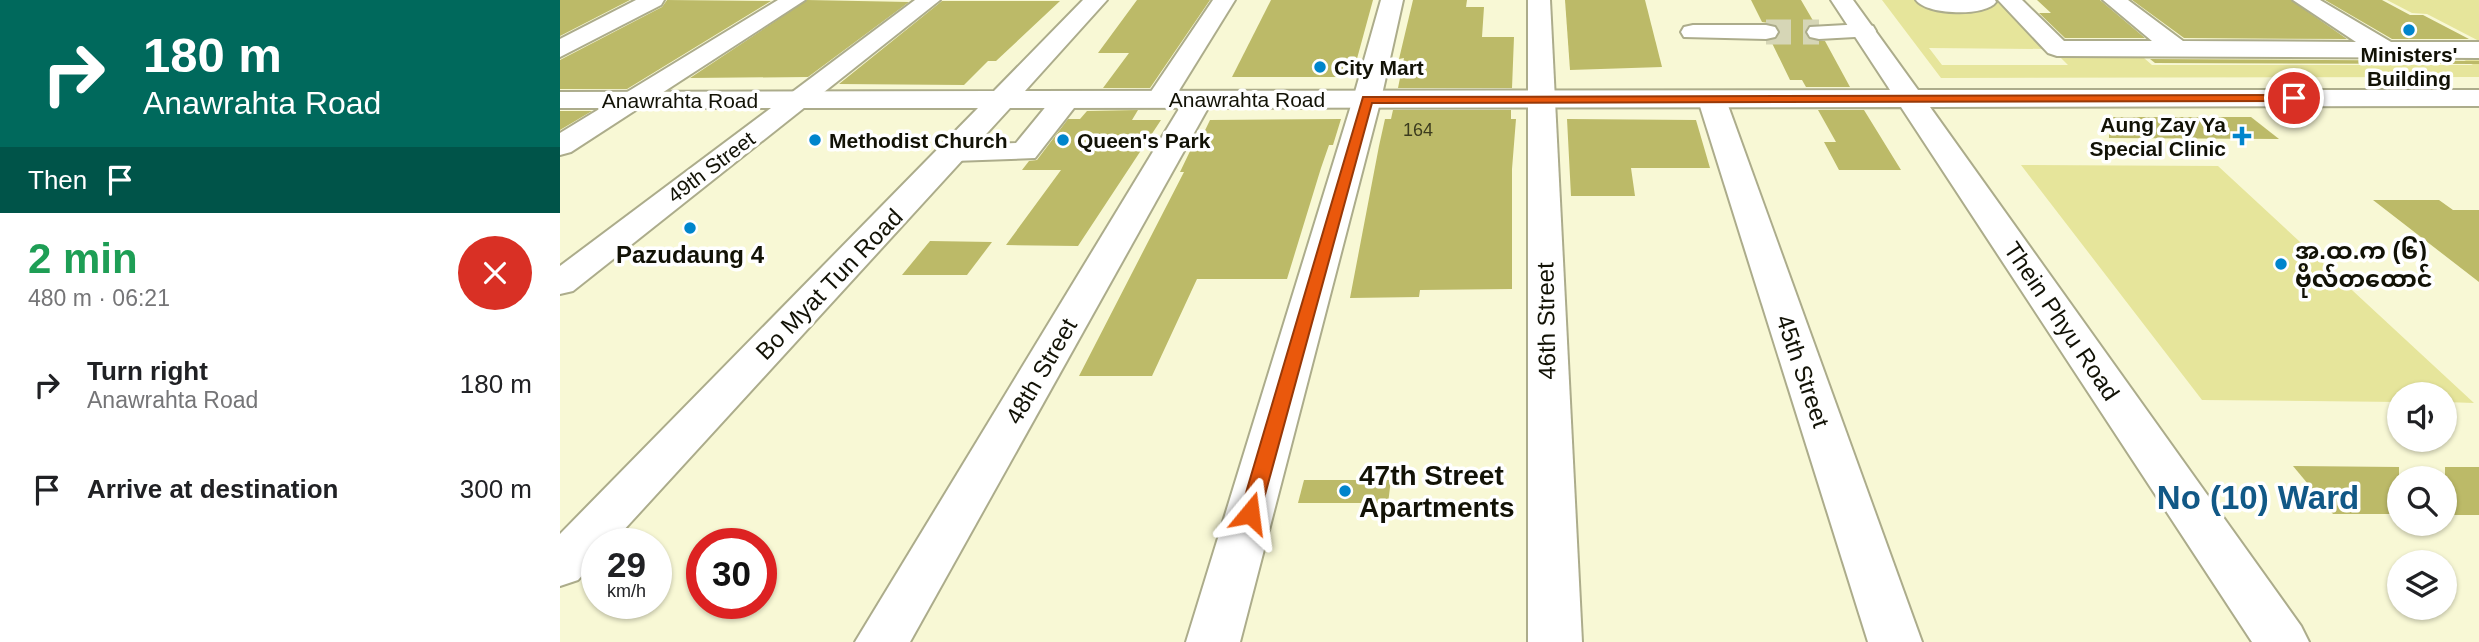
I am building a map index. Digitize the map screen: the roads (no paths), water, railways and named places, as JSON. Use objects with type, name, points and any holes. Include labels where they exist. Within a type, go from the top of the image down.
[{"type":"street","points":[[560,49],[653,0]]},
{"type":"street","points":[[560,146],[794,0]]},
{"type":"street","name":"49th Street","points":[[560,283],[929,0]]},
{"type":"street","name":"Bo Myat Tun Road","points":[[560,566],[1096,0]]},
{"type":"street","name":"48th Street","points":[[883,642],[1179,99],[1224,0]]},
{"type":"street","points":[[1213,642],[1367,99],[1392,0]]},
{"type":"street","name":"46th Street","points":[[1539,0],[1543,99],[1546,372],[1555,642]]},
{"type":"street","name":"Thein Phyu Road","points":[[1842,0],[2282,642]]},
{"type":"street","points":[[1927,0],[1936,5],[1979,5],[1985,2],[1983,0]]},
{"type":"street","points":[[2008,0],[2057,48],[2479,50]]},
{"type":"street","points":[[2114,0],[2176,48]]},
{"type":"street","points":[[2304,0],[2385,49]]},
{"type":"street","points":[[1819,32],[1864,31]]},
{"type":"street","points":[[1693,32],[1766,32]]},
{"type":"street","name":"Anawrahta Road","points":[[560,100],[1911,101],[2479,98]]},
{"type":"street","points":[[954,152],[1024,152],[1067,99]]},
{"type":"street","name":"45th Street","points":[[1712,100],[1895,642]]},
{"type":"tunnel","points":[[1766,32],[1819,32]]},
{"type":"place","name":"Ministers' Building","points":[[2409,30]]},
{"type":"place","name":"City Mart","points":[[1320,67]]},
{"type":"place","name":"Aung Zay Ya Special Clinic","points":[[2242,136]]},
{"type":"place","name":"Methodist Church","points":[[815,140]]},
{"type":"place","name":"Queen's Park","points":[[1063,140]]},
{"type":"place","name":"Pazudaung 4","points":[[690,228]]},
{"type":"place","name":"အ.ထ.က (၆) ဗိုလ်တထောင်","points":[[2281,264]]},
{"type":"place","name":"47th Street Apartments","points":[[1345,491]]},
{"type":"district","name":"No (10) Ward","points":[[2258,497]]}]
